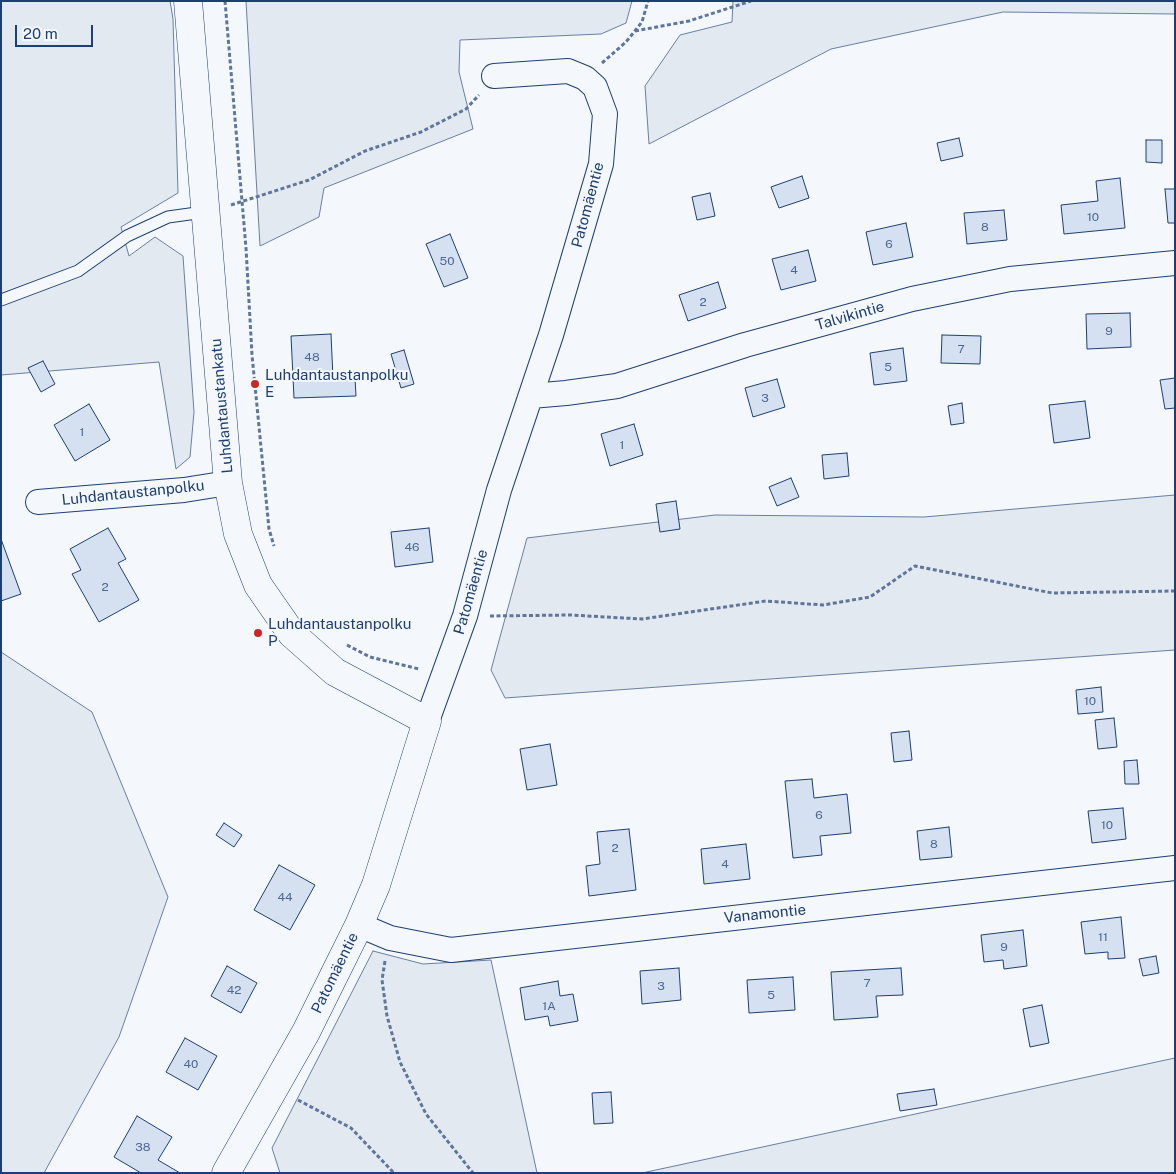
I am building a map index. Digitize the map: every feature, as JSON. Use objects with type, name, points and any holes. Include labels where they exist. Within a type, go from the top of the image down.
[{"type":"street","name":"Luhdantaustankatu","points":[[188,1],[204,212],[228,483],[238,534],[258,585],[292,634],[335,672],[427,721]]},
{"type":"street","points":[[494,76],[568,71],[585,78]]},
{"type":"street","name":"Patomäentie","points":[[226,1173],[306,1032],[359,925],[376,885],[427,721],[466,616],[499,490],[531,396],[601,164],[604,114],[595,86],[585,78]]},
{"type":"street","name":"Talvikintie","points":[[531,396],[617,386],[745,346],[912,299],[1010,279],[1175,263]]},
{"type":"street","name":"Luhdantaustanpolku","points":[[38,502],[184,490],[228,483]]},
{"type":"street","name":"Vanamontie","points":[[359,925],[390,938],[451,950],[1175,868]]},
{"type":"lane","points":[[1,300],[78,270],[127,236],[168,217],[204,212]]},
{"type":"path","points":[[225,1],[242,202],[252,355],[269,529],[276,552]]},
{"type":"path","points":[[585,78],[635,31],[642,22],[648,1]]},
{"type":"path","points":[[635,31],[689,21],[751,1]]},
{"type":"path","points":[[204,212],[242,202],[309,180],[365,151],[421,132],[466,109],[494,76]]},
{"type":"path","points":[[466,616],[570,615],[642,619],[766,601],[823,605],[870,597],[915,566],[1052,593],[1175,591]]},
{"type":"path","points":[[339,640],[370,657],[444,676]]},
{"type":"path","points":[[390,938],[382,980],[387,1016],[400,1062],[426,1114],[473,1173]]},
{"type":"path","points":[[294,1098],[351,1128],[394,1173]]},
{"type":"shaded area","points":[[1,1],[170,1],[173,19],[178,193],[121,227],[129,256],[155,237],[183,256],[194,412],[190,457],[176,469],[159,362],[1,375]]},
{"type":"shaded area","points":[[246,1],[632,1],[626,23],[601,34],[460,40],[459,72],[473,129],[324,188],[319,217],[260,246]]},
{"type":"shaded area","points":[[733,1],[1175,1],[1175,14],[1003,12],[831,49],[649,144],[645,86],[680,35],[732,22]]},
{"type":"shaded area","points":[[1175,495],[1175,650],[505,698],[491,670],[527,538],[715,515],[924,517]]},
{"type":"shaded area","points":[[1,652],[92,712],[168,897],[119,1037],[44,1173],[1,1173]]},
{"type":"shaded area","points":[[373,951],[423,964],[491,960],[537,1173],[280,1173],[272,1148]]},
{"type":"shaded area","points":[[1175,1058],[1175,1173],[642,1173]]},
{"type":"building","points":[[959,138],[963,156],[941,161],[937,143]]},
{"type":"building","points":[[1146,140],[1162,140],[1162,163],[1146,162]]},
{"type":"building","points":[[802,176],[809,198],[779,208],[771,187]]},
{"type":"building","points":[[1120,178],[1125,228],[1064,234],[1061,205],[1098,201],[1096,181]]},
{"type":"building","points":[[1165,189],[1175,189],[1175,223],[1168,223]]},
{"type":"building","points":[[710,193],[715,216],[697,220],[692,197]]},
{"type":"building","points":[[1004,210],[1007,240],[967,244],[964,213]]},
{"type":"building","points":[[906,223],[913,257],[873,265],[866,232]]},
{"type":"building","points":[[450,234],[468,278],[444,287],[426,244]]},
{"type":"building","points":[[808,250],[816,281],[781,290],[772,259]]},
{"type":"building","points":[[718,282],[726,308],[688,321],[679,295]]},
{"type":"building","points":[[1130,313],[1131,347],[1087,349],[1086,314]]},
{"type":"building","points":[[331,334],[333,378],[355,378],[356,396],[294,398],[291,336]]},
{"type":"building","points":[[942,335],[981,336],[980,364],[941,363]]},
{"type":"building","points":[[903,348],[907,381],[874,385],[870,353]]},
{"type":"building","points":[[404,350],[414,384],[401,388],[391,354]]},
{"type":"building","points":[[43,361],[55,384],[41,392],[28,368]]},
{"type":"building","points":[[1175,378],[1175,408],[1165,409],[1160,380]]},
{"type":"building","points":[[777,379],[785,407],[753,417],[745,388]]},
{"type":"building","points":[[1085,401],[1090,438],[1054,443],[1049,405]]},
{"type":"building","points":[[962,403],[964,423],[951,425],[948,406]]},
{"type":"building","points":[[89,404],[110,440],[75,461],[54,425]]},
{"type":"building","points":[[634,424],[643,455],[610,466],[601,434]]},
{"type":"building","points":[[847,453],[849,476],[824,479],[822,455]]},
{"type":"building","points":[[791,478],[799,497],[777,506],[769,487]]},
{"type":"building","points":[[676,501],[680,529],[660,532],[656,504]]},
{"type":"building","points":[[108,528],[126,559],[118,563],[139,600],[99,622],[72,574],[81,570],[70,549]]},
{"type":"building","points":[[429,528],[433,562],[395,567],[391,532]]},
{"type":"building","points":[[1,539],[21,594],[1,601]]},
{"type":"building","points":[[1101,687],[1103,712],[1078,714],[1076,690]]},
{"type":"building","points":[[1114,718],[1117,747],[1098,749],[1095,720]]},
{"type":"building","points":[[909,731],[912,760],[894,762],[891,733]]},
{"type":"building","points":[[550,744],[557,785],[527,790],[520,749]]},
{"type":"building","points":[[1137,760],[1139,784],[1125,784],[1124,761]]},
{"type":"building","points":[[812,779],[814,798],[847,794],[851,833],[820,836],[822,855],[793,858],[785,781]]},
{"type":"building","points":[[1123,808],[1126,839],[1092,843],[1088,811]]},
{"type":"building","points":[[224,823],[242,835],[234,847],[216,835]]},
{"type":"building","points":[[949,827],[952,857],[920,860],[917,831]]},
{"type":"building","points":[[629,829],[636,890],[589,896],[586,866],[600,864],[597,832]]},
{"type":"building","points":[[746,844],[750,879],[704,884],[701,849]]},
{"type":"building","points":[[279,865],[315,885],[290,930],[254,910]]},
{"type":"building","points":[[1121,917],[1125,958],[1108,959],[1108,952],[1085,954],[1081,922]]},
{"type":"building","points":[[1023,930],[1027,966],[1004,969],[1003,960],[984,962],[981,935]]},
{"type":"building","points":[[1156,956],[1159,973],[1143,976],[1139,959]]},
{"type":"building","points":[[227,966],[257,983],[241,1013],[211,996]]},
{"type":"building","points":[[679,968],[681,1000],[642,1004],[640,971]]},
{"type":"building","points":[[901,968],[903,995],[876,996],[878,1017],[834,1020],[831,972]]},
{"type":"building","points":[[793,977],[795,1010],[749,1013],[747,980]]},
{"type":"building","points":[[558,981],[560,996],[573,994],[578,1021],[550,1026],[548,1016],[525,1020],[520,988]]},
{"type":"building","points":[[1042,1005],[1049,1043],[1030,1047],[1023,1009]]},
{"type":"building","points":[[185,1038],[217,1056],[198,1090],[166,1072]]},
{"type":"building","points":[[934,1089],[937,1105],[900,1111],[897,1094]]},
{"type":"building","points":[[611,1092],[613,1123],[594,1124],[592,1093]]},
{"type":"building","points":[[137,1116],[172,1137],[158,1160],[180,1173],[141,1173],[114,1157]]},
{"type":"place","name":"Luhdantaustanpolku E","points":[[255,384]]},
{"type":"place","name":"Luhdantaustanpolku P","points":[[258,633]]}]
